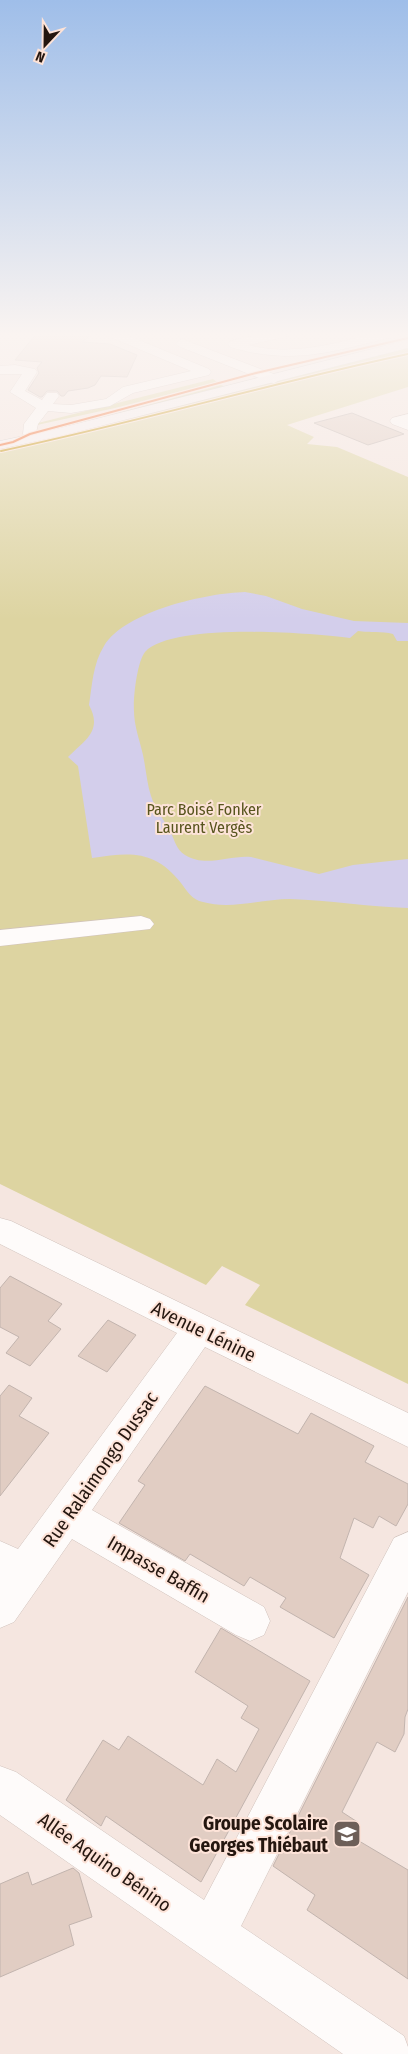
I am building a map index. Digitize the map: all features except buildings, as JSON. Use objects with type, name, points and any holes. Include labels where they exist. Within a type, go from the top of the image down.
[{"type":"main road","points":[[7,443],[30,434],[51,429]]},
{"type":"main road","points":[[7,443],[71,429]]},
{"type":"street","points":[[30,434],[31,429]]},
{"type":"street","points":[[0,938],[141,924]]},
{"type":"street","name":"Avenue Lénine","points":[[0,1230],[408,1431]]},
{"type":"street","name":"Rue Ralaimongo Dussac","points":[[0,1608],[12,1567],[67,1516],[198,1329]]},
{"type":"street","name":"Impasse Baffin","points":[[67,1516],[250,1621]]},
{"type":"street","points":[[211,1935],[408,1551]]},
{"type":"street","name":"Allée Aquino Bénino","points":[[0,1788],[386,2054]]},
{"type":"green space","name":"Parc Boisé Fonker Laurent Vergès","points":[[81,429],[296,429],[314,437],[307,444],[337,447],[408,477],[408,1384],[245,1305],[260,1285],[222,1266],[206,1285],[0,1184],[0,449]]},
{"type":"shaded area","points":[[245,592],[266,596],[302,609],[354,621],[408,623],[408,641],[397,641],[393,634],[389,633],[358,631],[350,638],[275,632],[211,633],[183,636],[160,643],[145,652],[136,680],[134,717],[148,786],[155,806],[180,850],[185,855],[201,861],[251,857],[319,874],[353,865],[408,859],[408,908],[290,899],[235,905],[214,904],[199,901],[193,897],[171,872],[162,864],[152,859],[130,855],[92,858],[78,766],[68,757],[86,740],[93,728],[93,714],[89,705],[92,682],[95,667],[104,646],[115,634],[130,623],[168,606],[210,596]]},
{"type":"transit line","points":[[0,445],[49,429]]},
{"type":"transit line","points":[[1,451],[99,429]]},
{"type":"place","name":"Groupe Scolaire Georges Thiébaut","points":[[347,1834]]}]
